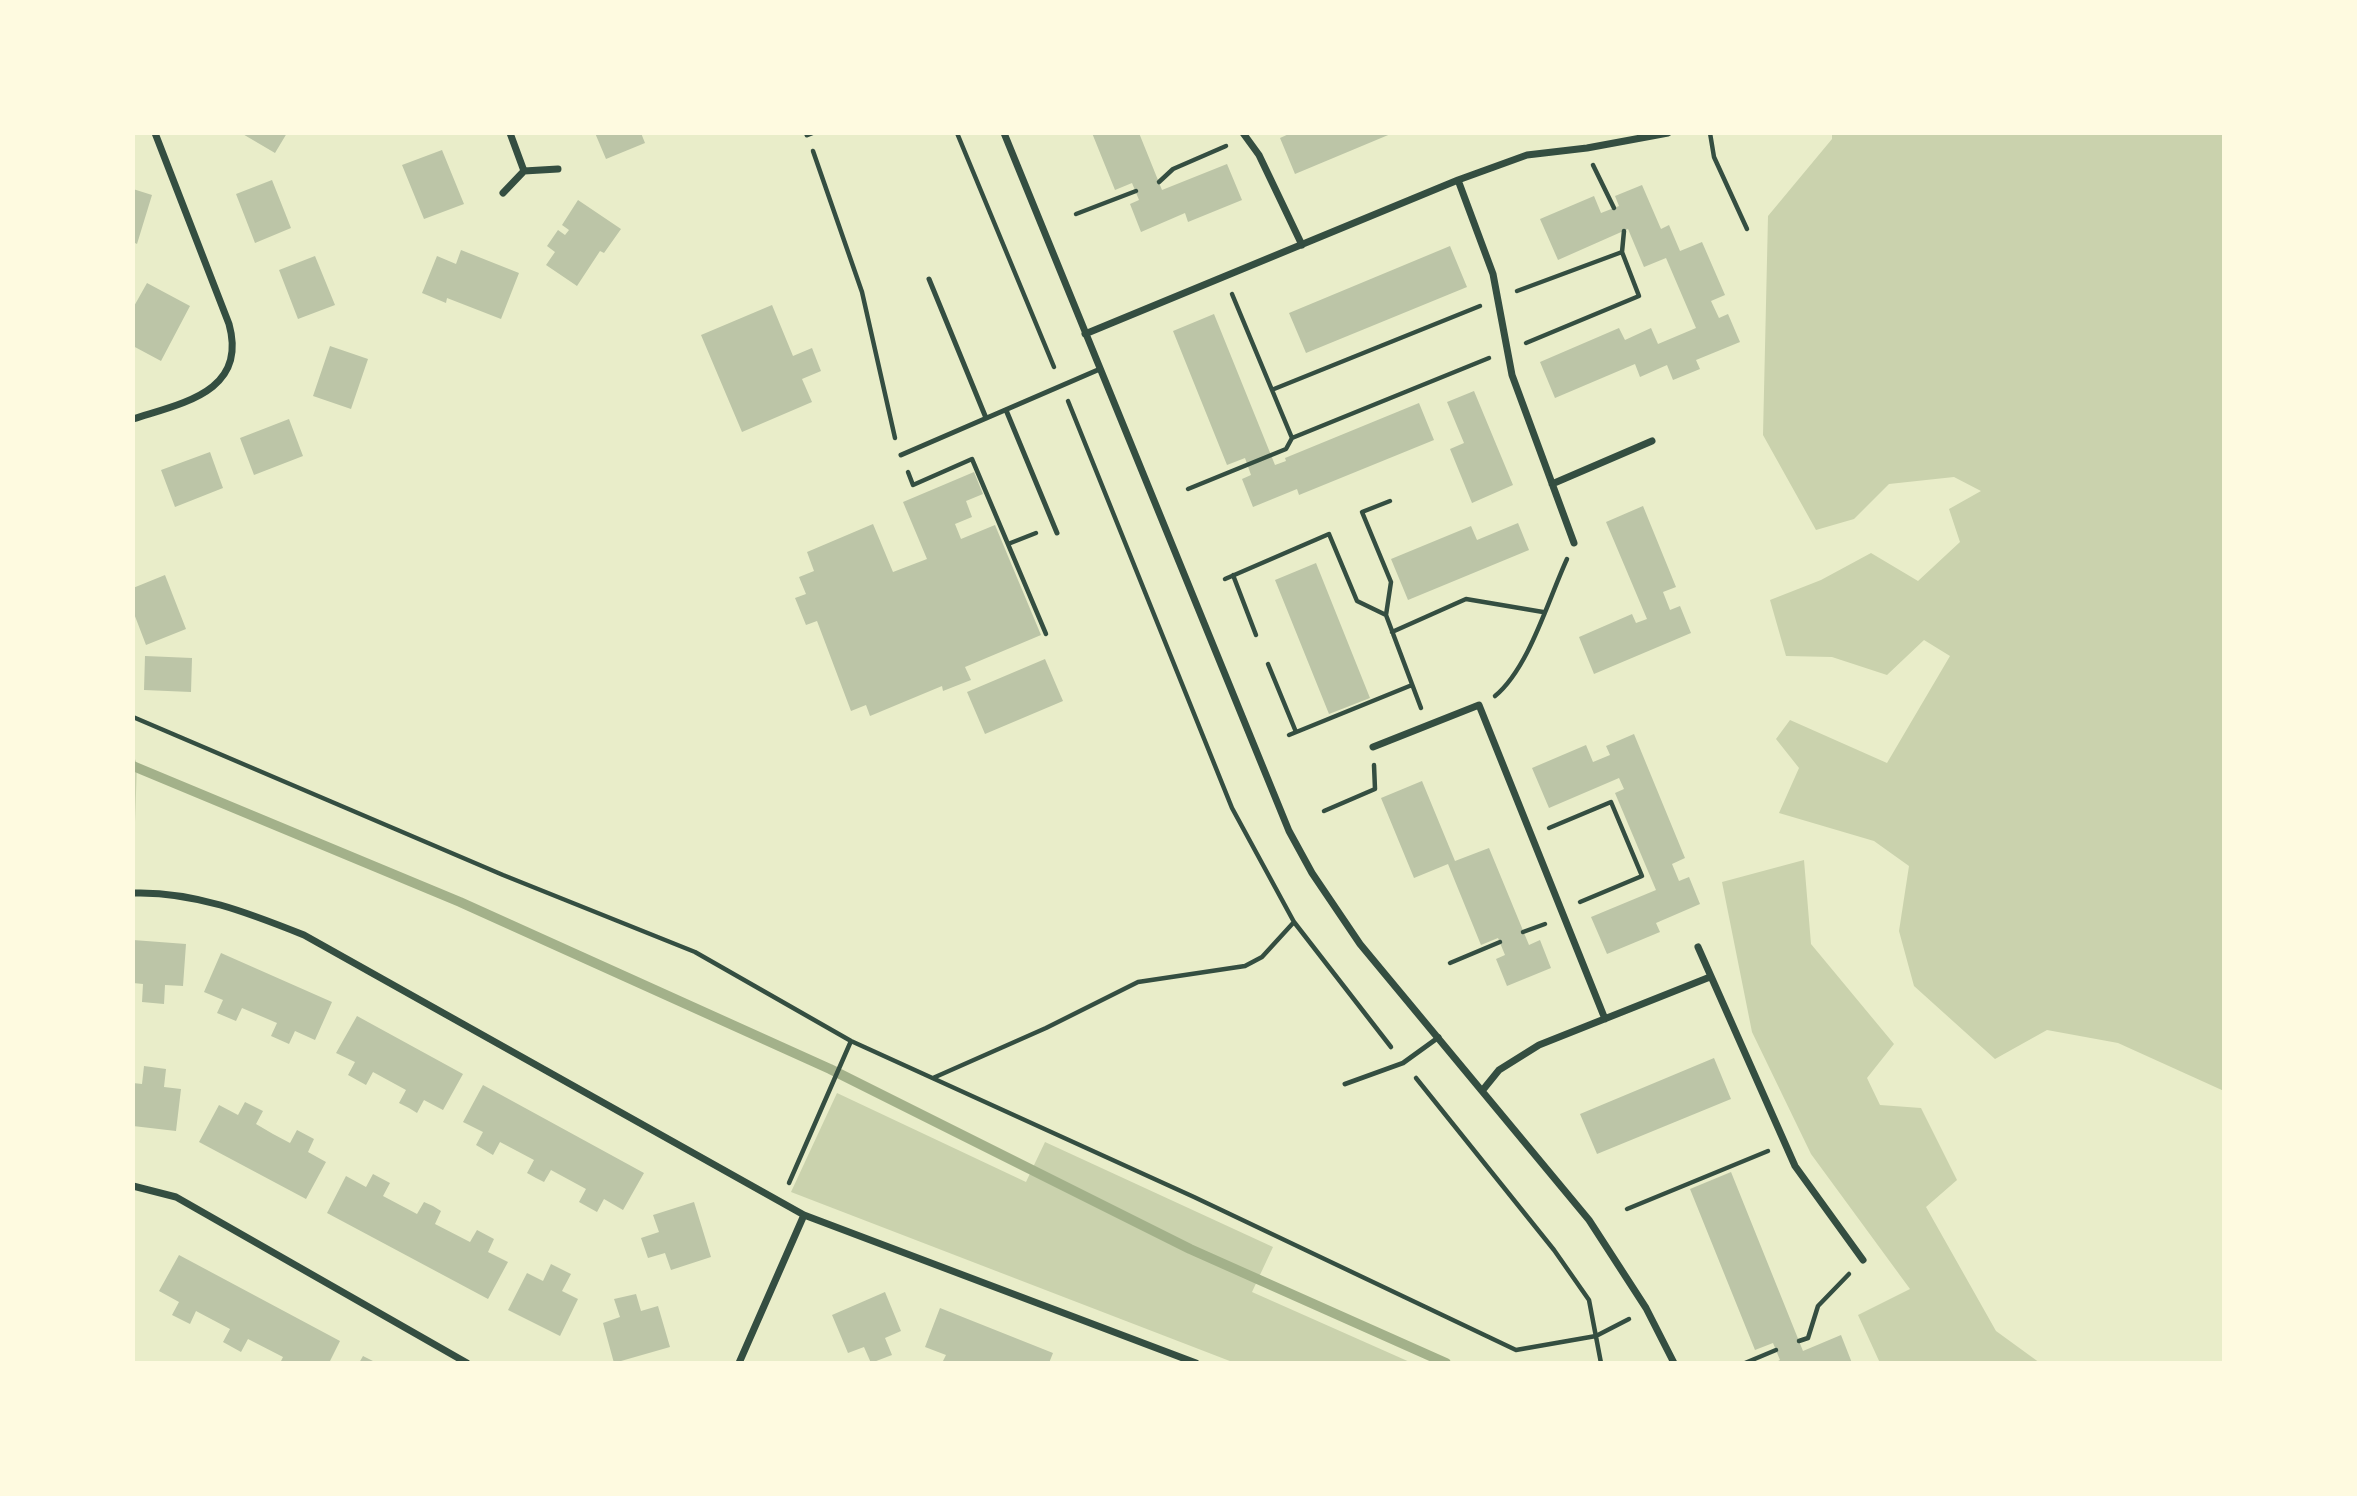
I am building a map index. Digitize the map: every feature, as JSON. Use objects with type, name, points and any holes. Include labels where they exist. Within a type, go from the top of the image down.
[{"type":"street","points":[[133,419],[193,399],[210,390],[223,376],[234,351],[229,324],[155,133]]},
{"type":"street","points":[[510,133],[524,171]]},
{"type":"street","points":[[1003,133],[1289,831],[1312,873],[1360,944],[1589,1220],[1646,1308],[1674,1363]]},
{"type":"street","points":[[1085,334],[1458,180],[1527,155],[1587,148],[1668,133]]},
{"type":"street","points":[[1245,135],[1269,174],[1302,245]]},
{"type":"street","points":[[503,192],[524,171],[558,169]]},
{"type":"street","points":[[1458,180],[1493,274],[1506,351],[1516,388],[1574,543]]},
{"type":"street","points":[[1552,484],[1652,441]]},
{"type":"street","points":[[1373,747],[1479,705],[1605,1019]]},
{"type":"street","points":[[133,893],[181,895],[217,904],[304,936],[804,1215],[1196,1363]]},
{"type":"street","points":[[1698,947],[1796,1166],[1863,1260]]},
{"type":"street","points":[[1482,1091],[1499,1070],[1524,1053],[1710,976]]},
{"type":"street","points":[[133,1186],[176,1197],[467,1363]]},
{"type":"street","points":[[739,1363],[804,1215]]},
{"type":"lane","points":[[929,279],[986,418]]},
{"type":"lane","points":[[901,455],[1100,369]]},
{"type":"lane","points":[[1006,410],[1056,529]]},
{"type":"lane","points":[[1345,1084],[1404,1063],[1439,1037]]},
{"type":"path","points":[[957,133],[1054,368]]},
{"type":"path","points":[[1710,133],[1714,157],[1747,229]]},
{"type":"path","points":[[810,134],[862,292],[890,425],[913,485],[972,459],[1046,634]]},
{"type":"path","points":[[1159,182],[1173,169],[1245,135]]},
{"type":"path","points":[[1587,148],[1595,172],[1614,208]]},
{"type":"path","points":[[1076,214],[1136,191]]},
{"type":"path","points":[[1622,252],[1624,231]]},
{"type":"path","points":[[1224,277],[1292,438]]},
{"type":"path","points":[[1188,489],[1286,449],[1292,438],[1506,351]]},
{"type":"path","points":[[1070,408],[1232,808],[1294,922],[1390,1045]]},
{"type":"path","points":[[1390,501],[1362,512],[1391,582],[1386,615],[1427,726]]},
{"type":"path","points":[[1008,544],[1056,529]]},
{"type":"path","points":[[1225,579],[1329,534],[1357,601],[1386,615]]},
{"type":"path","points":[[1479,705],[1510,681],[1522,663],[1574,543]]},
{"type":"path","points":[[1233,575],[1256,635]]},
{"type":"path","points":[[1392,632],[1466,599],[1543,612]]},
{"type":"path","points":[[1268,664],[1296,732]]},
{"type":"path","points":[[1289,735],[1412,685]]},
{"type":"path","points":[[133,717],[503,875],[695,952],[851,1041],[1194,1197],[1516,1350],[1596,1336],[1626,1321]]},
{"type":"path","points":[[1324,811],[1375,789],[1373,747]]},
{"type":"path","points":[[1532,835],[1611,802],[1642,876],[1562,910]]},
{"type":"path","points":[[933,1078],[1046,1028],[1138,982],[1245,966],[1262,957],[1294,922]]},
{"type":"path","points":[[1450,963],[1500,942]]},
{"type":"path","points":[[781,1203],[851,1041]]},
{"type":"path","points":[[1422,1085],[1554,1250],[1589,1300],[1601,1363]]},
{"type":"path","points":[[1627,1209],[1786,1144]]},
{"type":"path","points":[[1799,1341],[1808,1338],[1818,1306],[1863,1260]]},
{"type":"path","points":[[1745,1363],[1776,1350]]},
{"type":"green space","points":[[1832,133],[2224,133],[2224,1091],[2118,1043],[2047,1030],[1995,1059],[1914,986],[1899,931],[1909,866],[1874,841],[1779,813],[1799,768],[1776,739],[1790,720],[1887,763],[1950,656],[1924,640],[1887,675],[1832,657],[1786,656],[1770,600],[1821,580],[1871,553],[1918,581],[1960,542],[1949,509],[1981,491],[1954,477],[1889,484],[1854,519],[1816,530],[1763,435],[1768,216],[1832,139]]},
{"type":"green space","points":[[133,754],[137,764],[133,880]]},
{"type":"green space","points":[[1804,860],[1811,944],[1894,1044],[1867,1078],[1880,1105],[1921,1108],[1957,1180],[1926,1207],[1996,1331],[2040,1363],[1880,1363],[1858,1315],[1910,1289],[1811,1154],[1752,1032],[1722,882]]},
{"type":"green space","points":[[837,1093],[1026,1182],[1045,1142],[1273,1247],[1252,1292],[1412,1363],[1235,1363],[791,1192]]},
{"type":"building","points":[[241,133],[287,133],[275,153]]},
{"type":"building","points":[[595,133],[641,133],[645,143],[606,159]]},
{"type":"building","points":[[1092,133],[1139,133],[1162,190],[1227,164],[1242,200],[1188,222],[1185,213],[1141,232],[1130,204],[1139,200],[1132,183],[1115,190]]},
{"type":"building","points":[[1291,133],[1393,133],[1295,174],[1280,138]]},
{"type":"building","points":[[442,150],[464,204],[424,219],[402,165]]},
{"type":"building","points":[[272,180],[291,228],[255,243],[236,194]]},
{"type":"building","points":[[1642,185],[1661,229],[1669,225],[1680,251],[1702,242],[1725,295],[1711,301],[1719,318],[1728,314],[1740,342],[1696,360],[1700,369],[1673,380],[1667,365],[1640,377],[1635,364],[1555,398],[1540,362],[1619,328],[1625,340],[1651,328],[1658,344],[1696,328],[1666,258],[1644,267],[1628,229],[1558,260],[1540,219],[1594,196],[1601,213],[1619,206],[1615,196]]},
{"type":"building","points":[[133,189],[152,195],[137,244],[133,242]]},
{"type":"building","points":[[578,200],[621,229],[604,253],[600,251],[577,286],[546,265],[555,252],[547,246],[558,230],[565,235],[569,230],[562,225]]},
{"type":"building","points":[[1450,246],[1467,287],[1306,353],[1289,313]]},
{"type":"building","points":[[461,250],[519,273],[501,319],[447,298],[446,303],[422,293],[437,256],[456,264]]},
{"type":"building","points":[[315,256],[335,305],[298,319],[279,270]]},
{"type":"building","points":[[147,283],[190,306],[161,361],[133,346],[133,308]]},
{"type":"building","points":[[772,305],[793,356],[812,348],[821,371],[802,379],[812,402],[742,432],[701,335]]},
{"type":"building","points":[[1214,314],[1275,465],[1286,461],[1285,458],[1419,403],[1434,440],[1299,495],[1297,489],[1253,507],[1242,479],[1251,475],[1245,458],[1227,465],[1173,331]]},
{"type":"building","points":[[330,346],[368,359],[351,409],[313,396]]},
{"type":"building","points":[[1474,391],[1513,485],[1472,503],[1450,449],[1464,443],[1447,402]]},
{"type":"building","points":[[289,419],[303,456],[254,475],[240,438]]},
{"type":"building","points":[[210,452],[223,488],[175,507],[161,470]]},
{"type":"building","points":[[974,472],[983,494],[966,501],[972,517],[955,524],[961,539],[995,525],[1041,635],[965,667],[971,680],[943,691],[942,686],[870,716],[866,705],[851,711],[817,621],[806,625],[795,598],[806,594],[799,577],[814,571],[807,552],[873,524],[893,572],[927,559],[903,502]]},
{"type":"building","points":[[1643,506],[1676,587],[1663,592],[1670,610],[1680,606],[1691,633],[1594,674],[1579,637],[1632,614],[1636,623],[1647,619],[1606,522]]},
{"type":"building","points":[[1518,523],[1529,550],[1408,600],[1391,559],[1471,526],[1477,540]]},
{"type":"building","points":[[1316,563],[1370,698],[1329,714],[1275,580]]},
{"type":"building","points":[[165,575],[186,629],[146,645],[133,611],[133,588]]},
{"type":"building","points":[[145,656],[192,658],[191,692],[144,690]]},
{"type":"building","points":[[1045,659],[1063,701],[985,734],[967,692]]},
{"type":"building","points":[[1634,734],[1685,858],[1672,864],[1679,881],[1689,877],[1700,904],[1656,923],[1660,932],[1607,954],[1591,917],[1656,890],[1615,793],[1624,789],[1619,778],[1549,808],[1532,768],[1586,745],[1593,762],[1610,755],[1606,746]]},
{"type":"building","points":[[1422,781],[1455,861],[1489,848],[1529,945],[1540,940],[1551,968],[1507,986],[1496,959],[1505,955],[1498,938],[1481,945],[1448,864],[1414,878],[1381,798]]},
{"type":"building","points":[[133,940],[186,944],[183,986],[165,985],[164,1004],[142,1002],[143,984],[133,983]]},
{"type":"building","points":[[221,953],[332,1002],[315,1040],[295,1031],[289,1044],[271,1036],[277,1023],[242,1008],[236,1021],[217,1013],[223,1000],[204,992]]},
{"type":"building","points":[[357,1016],[463,1074],[443,1110],[424,1100],[417,1113],[399,1103],[406,1090],[373,1072],[366,1085],[348,1075],[355,1062],[336,1053]]},
{"type":"building","points":[[1714,1058],[1731,1099],[1597,1154],[1580,1114]]},
{"type":"building","points":[[144,1066],[166,1069],[164,1087],[181,1089],[176,1131],[133,1126],[133,1083],[142,1084]]},
{"type":"building","points":[[483,1085],[644,1173],[623,1210],[604,1199],[597,1212],[579,1202],[586,1189],[551,1170],[544,1182],[536,1178],[527,1173],[534,1160],[500,1142],[493,1155],[476,1145],[483,1132],[463,1122]]},
{"type":"building","points":[[245,1102],[263,1111],[256,1124],[273,1134],[290,1143],[297,1130],[314,1139],[308,1152],[326,1162],[306,1199],[199,1142],[219,1105],[238,1115]]},
{"type":"building","points":[[1731,1172],[1803,1351],[1841,1335],[1852,1363],[1774,1363],[1780,1360],[1773,1343],[1755,1350],[1690,1189]]},
{"type":"building","points":[[373,1174],[390,1183],[383,1196],[417,1214],[424,1202],[441,1211],[435,1224],[470,1242],[477,1230],[494,1239],[488,1252],[508,1262],[488,1299],[327,1213],[346,1176],[366,1187]]},
{"type":"building","points":[[694,1202],[711,1257],[671,1270],[665,1253],[648,1258],[641,1238],[659,1232],[653,1215]]},
{"type":"building","points":[[179,1255],[340,1341],[329,1363],[280,1363],[283,1357],[248,1339],[241,1352],[223,1342],[230,1329],[196,1311],[190,1324],[172,1315],[179,1302],[159,1291]]},
{"type":"building","points":[[551,1264],[571,1274],[562,1291],[578,1299],[560,1336],[508,1310],[527,1273],[543,1281]]},
{"type":"building","points":[[885,1292],[901,1331],[885,1338],[892,1355],[871,1363],[864,1347],[848,1353],[832,1315]]},
{"type":"building","points":[[636,1294],[641,1311],[658,1306],[670,1347],[614,1363],[603,1323],[620,1317],[614,1299]]},
{"type":"building","points":[[940,1308],[1053,1353],[1049,1363],[942,1363],[946,1355],[925,1347]]},
{"type":"building","points":[[363,1356],[377,1363],[359,1363]]},
{"type":"waterway","points":[[133,766],[460,902],[830,1069],[1190,1249],[1446,1363]]}]
